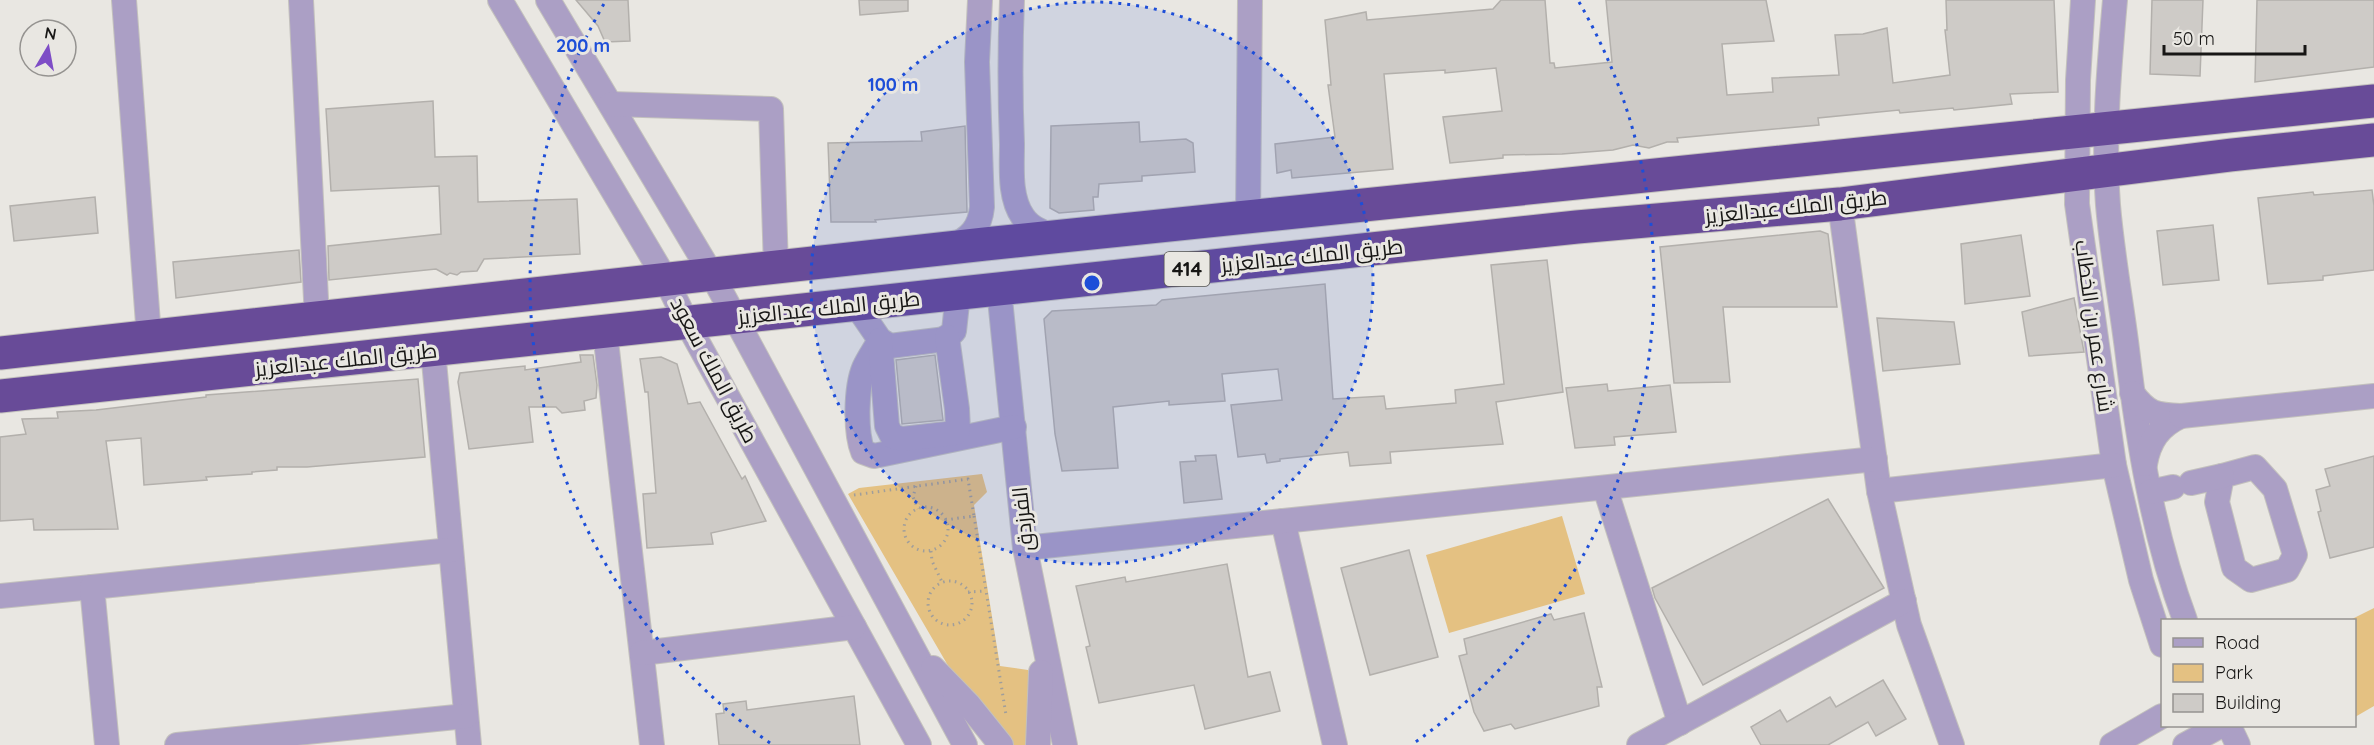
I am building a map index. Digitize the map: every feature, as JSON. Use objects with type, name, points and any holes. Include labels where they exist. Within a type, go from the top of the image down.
[{"type":"highway","name":"طريق الملك عبدالعزيز","points":[[0,353],[950,248],[2374,101]]},
{"type":"highway","name":"طريق الملك عبدالعزيز","points":[[0,396],[1565,229],[1840,204],[2374,140]]},
{"type":"street","points":[[124,0],[149,337]]},
{"type":"street","points":[[301,0],[317,319]]},
{"type":"street","name":"طريق الملك سعود","points":[[500,0],[666,280],[687,323],[919,745]]},
{"type":"street","name":"طريق الملك سعود","points":[[548,0],[712,275],[965,745]]},
{"type":"street","points":[[950,248],[963,241],[976,229],[981,220],[977,62],[980,0]]},
{"type":"street","points":[[1012,0],[1009,68],[1014,196],[1023,218],[1031,226],[1041,231],[1064,236]]},
{"type":"street","points":[[1248,218],[1250,0]]},
{"type":"street","name":"شارع عمر بن الخطاب","points":[[2083,0],[2078,80],[2092,131],[2093,172],[2108,205],[2144,466],[2169,576],[2184,619]]},
{"type":"street","name":"شارع عمر بن الخطاب","points":[[2092,131],[2107,85],[2115,0]]},
{"type":"street","points":[[611,104],[771,109],[776,268]]},
{"type":"street","name":"شارع عمر بن الخطاب","points":[[2093,172],[2077,204],[2114,465],[2141,580],[2161,639]]},
{"type":"street","points":[[1840,204],[1879,490],[1909,625],[1952,745]]},
{"type":"street","name":"الفرزدق","points":[[999,290],[1025,548],[1065,745]]},
{"type":"street","points":[[856,305],[880,340],[890,346],[947,337],[954,331],[958,294]]},
{"type":"street","points":[[605,332],[652,745]]},
{"type":"street","points":[[880,340],[887,426],[892,436],[902,439],[955,433],[958,430],[947,337]]},
{"type":"street","points":[[880,340],[863,369],[858,390],[858,442],[863,452],[874,456],[1014,428]]},
{"type":"street","points":[[433,350],[469,745]]},
{"type":"street","points":[[2133,393],[2142,407],[2148,411],[2181,416],[2374,396]]},
{"type":"street","points":[[2144,466],[2147,450],[2153,438],[2168,422],[2181,416]]},
{"type":"street","points":[[1025,548],[1875,459]]},
{"type":"street","points":[[1879,490],[2114,465]]},
{"type":"street","points":[[2150,492],[2255,467],[2275,489],[2295,555],[2287,570],[2252,580],[2234,568],[2217,502],[2222,476]]},
{"type":"street","points":[[1605,488],[1680,723]]},
{"type":"street","points":[[1283,521],[1335,745]]},
{"type":"street","points":[[0,596],[451,550]]},
{"type":"street","points":[[92,587],[107,745]]},
{"type":"street","points":[[1639,745],[1904,601]]},
{"type":"street","points":[[642,653],[854,627]]},
{"type":"street","points":[[1038,745],[1042,634]]},
{"type":"street","points":[[911,646],[968,704],[1002,734]]},
{"type":"street","points":[[177,745],[466,716]]},
{"type":"street","points":[[2112,745],[2161,717]]},
{"type":"street","points":[[2229,727],[2238,745]]},
{"type":"path","points":[[852,496],[968,479],[1006,716],[1002,734]]},
{"type":"path","points":[[916,486],[913,497],[918,509]]},
{"type":"path","points":[[931,508],[938,511],[945,519],[947,536],[932,551],[917,550],[906,540],[904,533],[906,519],[918,509],[931,508]]},
{"type":"path","points":[[945,519],[974,516]]},
{"type":"path","points":[[932,551],[932,561],[942,582]]},
{"type":"path","points":[[955,581],[968,592],[972,603],[968,616],[956,624],[941,623],[931,614],[928,600],[934,587],[942,582],[955,581]]},
{"type":"path","points":[[968,592],[986,591]]},
{"type":"green space","points":[[982,474],[987,492],[974,505],[1000,666],[1028,670],[1034,734],[1025,745],[1012,745],[957,681],[848,494],[859,488]]},
{"type":"green space","points":[[1562,516],[1585,594],[1449,633],[1426,555]]},
{"type":"green space","points":[[2374,608],[2374,706],[2356,716],[2356,619],[2352,619]]},
{"type":"building","points":[[576,0],[628,0],[630,41],[605,42],[598,26]]},
{"type":"building","points":[[859,0],[908,0],[908,11],[860,15]]},
{"type":"building","points":[[1501,0],[1545,0],[1550,63],[1554,63],[1555,68],[1612,62],[1606,0],[1766,0],[1774,41],[1722,44],[1727,95],[1773,92],[1772,78],[1839,75],[1835,35],[1863,34],[1887,28],[1893,83],[1950,75],[1945,30],[1947,30],[1946,0],[2054,0],[2058,92],[2010,94],[2012,104],[1900,113],[1899,110],[1818,118],[1819,125],[1677,138],[1678,142],[1667,142],[1649,148],[1633,145],[1613,150],[1503,155],[1503,158],[1450,163],[1443,117],[1502,111],[1496,68],[1445,73],[1445,70],[1384,74],[1393,169],[1292,178],[1291,170],[1277,173],[1275,144],[1335,137],[1328,85],[1331,85],[1325,20],[1366,12],[1367,20],[1493,9]]},
{"type":"building","points":[[2152,0],[2203,0],[2200,76],[2150,74]]},
{"type":"building","points":[[2257,0],[2374,0],[2374,67],[2255,82]]},
{"type":"building","points":[[433,101],[435,157],[477,156],[478,202],[577,199],[580,254],[484,259],[477,271],[461,272],[457,275],[450,273],[447,275],[436,269],[329,280],[328,246],[441,234],[439,186],[331,191],[326,109]]},
{"type":"building","points":[[1139,122],[1140,142],[1186,139],[1193,143],[1195,172],[1142,176],[1142,181],[1099,184],[1098,197],[1093,197],[1094,210],[1059,213],[1050,208],[1051,126]]},
{"type":"building","points":[[965,126],[967,212],[875,220],[876,222],[831,222],[828,143],[922,141],[921,132]]},
{"type":"building","points":[[2372,190],[2374,270],[2323,276],[2323,280],[2268,284],[2258,198],[2313,192],[2314,195]]},
{"type":"building","points":[[95,197],[98,233],[14,241],[10,206]]},
{"type":"building","points":[[2213,225],[2219,280],[2163,285],[2157,231]]},
{"type":"building","points":[[1820,231],[1828,234],[1837,307],[1723,307],[1730,382],[1674,383],[1660,247]]},
{"type":"building","points":[[2021,235],[2030,296],[1965,304],[1961,244]]},
{"type":"building","points":[[299,250],[301,282],[176,298],[173,262]]},
{"type":"building","points":[[1547,260],[1563,392],[1496,402],[1503,444],[1390,452],[1391,463],[1350,466],[1348,452],[1280,459],[1280,461],[1267,463],[1265,454],[1238,457],[1231,405],[1282,400],[1278,369],[1222,374],[1225,401],[1169,405],[1169,401],[1113,407],[1118,468],[1062,471],[1055,434],[1044,319],[1052,311],[1156,305],[1162,300],[1325,284],[1333,399],[1384,396],[1386,409],[1456,403],[1455,390],[1504,384],[1491,265]]},
{"type":"building","points":[[2074,298],[2084,352],[2029,356],[2022,312]]},
{"type":"building","points":[[1877,318],[1954,322],[1960,364],[1883,371]]},
{"type":"building","points":[[580,355],[593,355],[597,385],[596,398],[584,401],[585,410],[562,413],[556,407],[529,407],[533,442],[469,449],[458,382],[460,373],[525,366],[525,370],[581,362]]},
{"type":"building","points":[[935,355],[943,420],[902,424],[896,360]]},
{"type":"building","points":[[661,357],[677,364],[688,404],[700,402],[742,479],[745,476],[766,521],[711,533],[713,544],[647,548],[643,494],[656,493],[648,392],[645,392],[640,359]]},
{"type":"building","points":[[418,379],[425,457],[307,467],[277,467],[277,470],[252,472],[252,474],[144,485],[141,438],[106,441],[118,529],[34,530],[33,519],[0,521],[0,437],[26,434],[22,419],[58,418],[57,412],[96,410],[206,397],[206,395]]},
{"type":"building","points":[[1607,384],[1608,391],[1670,385],[1676,432],[1614,437],[1615,445],[1575,448],[1566,388]]},
{"type":"building","points":[[1216,455],[1222,499],[1184,503],[1180,462],[1196,461],[1195,456]]},
{"type":"building","points":[[2374,456],[2374,547],[2330,558],[2318,512],[2321,511],[2316,490],[2330,486],[2325,469]]},
{"type":"building","points":[[1828,499],[1884,588],[1703,685],[1655,598],[1652,588]]},
{"type":"building","points":[[1409,550],[1438,657],[1370,675],[1341,568]]},
{"type":"building","points":[[1227,564],[1248,677],[1270,672],[1280,711],[1205,729],[1194,685],[1099,703],[1086,647],[1090,646],[1076,586],[1125,577],[1126,582]]},
{"type":"building","points":[[1584,613],[1602,687],[1597,687],[1599,706],[1515,729],[1511,724],[1484,731],[1474,712],[1459,656],[1467,654],[1464,639],[1551,614],[1554,620]]},
{"type":"building","points":[[1883,680],[1906,719],[1876,736],[1868,722],[1828,745],[1761,745],[1751,727],[1780,710],[1787,722],[1830,697],[1836,707]]},
{"type":"building","points":[[854,696],[860,745],[719,745],[716,714],[724,713],[723,704],[746,701],[747,710]]}]
